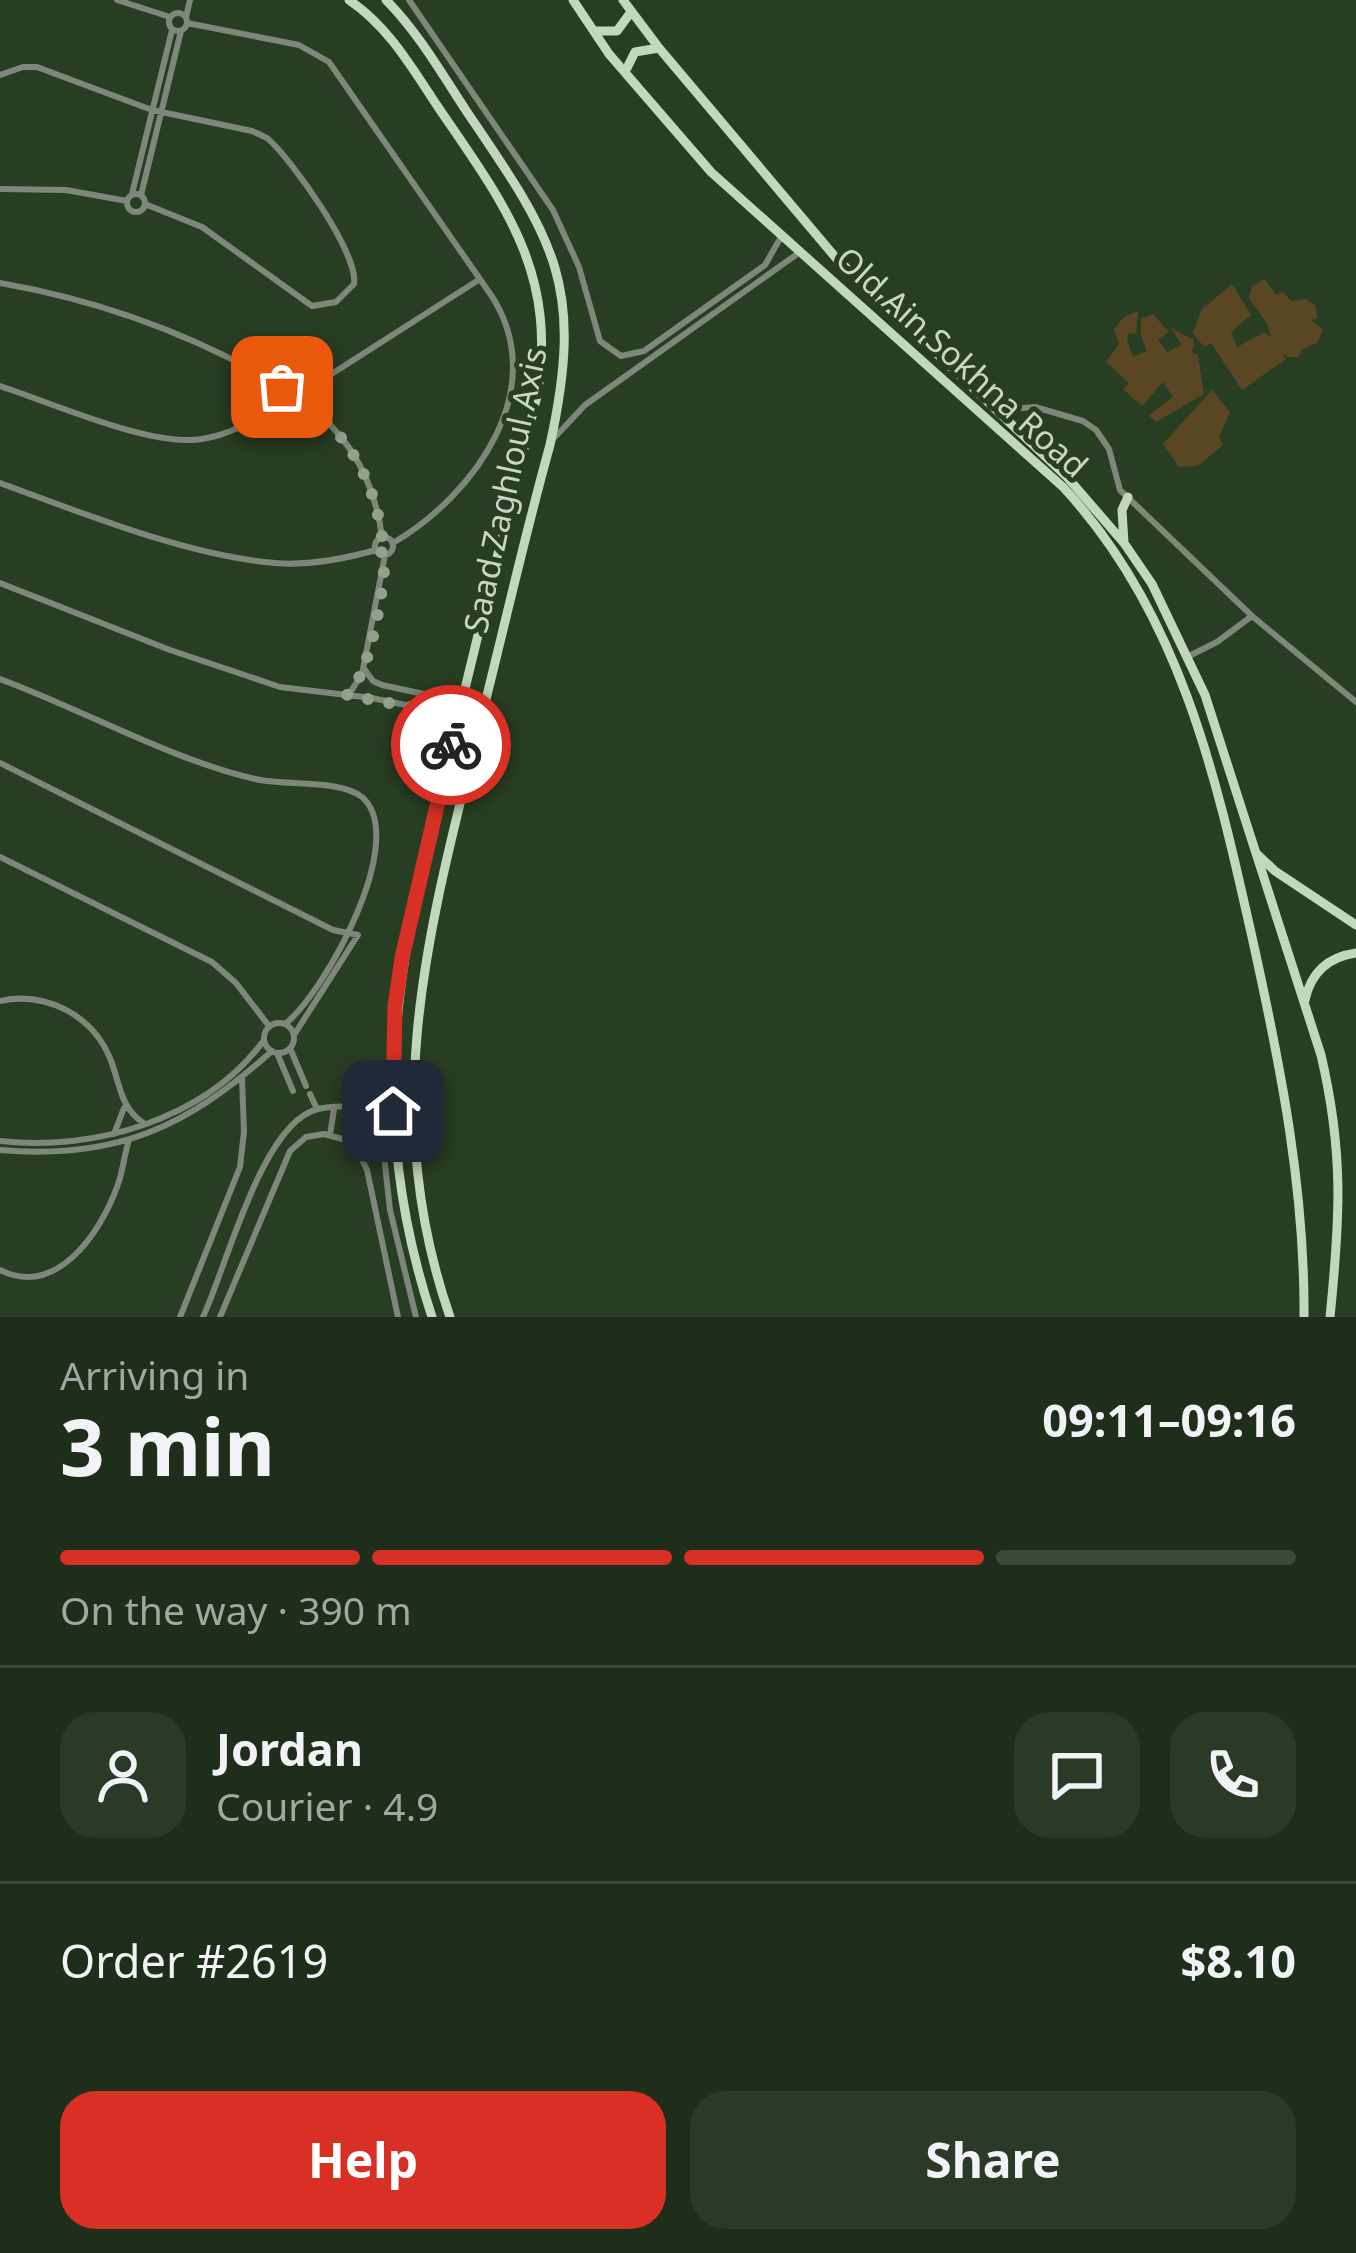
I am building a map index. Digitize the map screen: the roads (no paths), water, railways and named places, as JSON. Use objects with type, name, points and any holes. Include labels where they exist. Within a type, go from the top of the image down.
[{"type":"main road","name":"Saad Zaghloul Axis","points":[[349,0],[393,40],[506,206],[527,250],[539,298],[543,347],[537,396],[461,702],[395,1006],[393,1111],[405,1218],[432,1317]]},
{"type":"main road","name":"Saad Zaghloul Axis","points":[[386,0],[416,35],[509,174],[550,248],[566,332],[550,445],[434,907],[418,1004],[413,1101],[417,1168],[450,1317]]},
{"type":"main road","name":"Old Ain Sokhna Road","points":[[573,0],[626,75],[711,172],[1049,472],[1109,543],[1160,626],[1204,743],[1279,1060],[1297,1175],[1304,1317]]},
{"type":"main road","name":"Old Ain Sokhna Road","points":[[623,0],[836,258],[1067,477],[1152,584],[1189,656],[1305,1000],[1332,1102],[1341,1192],[1330,1317]]},
{"type":"main road","points":[[594,31],[617,31],[632,13]]},
{"type":"main road","points":[[626,75],[635,52],[659,48]]},
{"type":"main road","points":[[515,486],[522,498],[535,497]]},
{"type":"main road","points":[[1124,543],[1122,510],[1128,497]]},
{"type":"main road","points":[[508,513],[523,510],[531,519]]},
{"type":"main road","points":[[1253,849],[1275,872],[1356,925]]},
{"type":"main road","points":[[1305,1000],[1319,969],[1336,957],[1356,953]]},
{"type":"street","points":[[117,0],[299,45],[329,62],[501,310],[512,341],[514,370],[506,409],[485,456],[450,502],[393,543],[392,551],[385,555],[363,667],[357,686],[347,695]]},
{"type":"street","points":[[177,30],[172,15],[178,0]]},
{"type":"street","points":[[136,199],[177,30],[187,20],[190,0]]},
{"type":"street","points":[[409,0],[553,210],[579,267],[595,332],[611,352],[640,353],[765,265],[776,253],[781,236]]},
{"type":"street","points":[[0,75],[37,67],[156,112],[252,131],[273,142],[352,262],[354,284],[336,302],[312,307],[202,227],[136,199],[66,190],[0,189]]},
{"type":"street","points":[[550,445],[585,405],[800,252]]},
{"type":"street","points":[[305,391],[480,279]]},
{"type":"street","points":[[0,283],[141,319],[289,396],[297,406],[305,403]]},
{"type":"street","points":[[0,386],[144,433],[180,440],[218,435],[289,396],[296,387],[305,391]]},
{"type":"street","points":[[305,391],[305,403],[332,426],[359,461],[376,502],[382,536],[393,543]]},
{"type":"street","points":[[997,410],[1030,406],[1090,425],[1106,442],[1116,482],[1128,497],[1252,616],[1356,702]]},
{"type":"street","points":[[0,483],[129,528],[251,560],[312,563],[376,550],[385,555]]},
{"type":"street","points":[[376,550],[375,543],[382,536]]},
{"type":"street","points":[[0,583],[170,650],[280,687],[372,698],[458,716]]},
{"type":"street","points":[[1189,656],[1252,616]]},
{"type":"street","points":[[363,667],[375,682],[461,702]]},
{"type":"street","points":[[0,679],[234,774],[343,788],[360,795],[371,809],[375,826],[365,889],[350,932],[316,988],[285,1024],[269,1026]]},
{"type":"street","points":[[372,698],[375,682]]},
{"type":"street","points":[[0,763],[333,930],[358,935],[290,1048],[317,1109]]},
{"type":"street","points":[[0,856],[212,962],[236,982],[269,1026]]},
{"type":"street","points":[[333,930],[339,953]]},
{"type":"street","points":[[0,1001],[46,1001],[82,1021],[108,1054],[125,1105],[145,1124]]},
{"type":"street","points":[[285,1024],[294,1035]]},
{"type":"street","points":[[74,1146],[145,1124],[197,1099],[233,1072],[264,1040],[269,1026]]},
{"type":"street","points":[[264,1040],[275,1052],[292,1091]]},
{"type":"street","points":[[0,1145],[108,1144],[169,1126],[227,1098],[242,1078],[275,1052],[290,1048]]},
{"type":"street","points":[[180,1317],[237,1178],[244,1144],[242,1078]]},
{"type":"street","points":[[227,1098],[243,1108]]},
{"type":"street","points":[[197,1099],[202,1108]]},
{"type":"street","points":[[296,1100],[303,1115]]},
{"type":"street","points":[[115,1133],[125,1105]]},
{"type":"street","points":[[330,1135],[335,1107]]},
{"type":"street","points":[[203,1317],[271,1148],[285,1128],[317,1109],[393,1111]]},
{"type":"street","points":[[379,1110],[390,1210],[416,1317]]},
{"type":"street","points":[[220,1317],[290,1151],[306,1137],[330,1135],[346,1140],[364,1161],[398,1317]]},
{"type":"street","points":[[0,1270],[27,1279],[62,1266],[100,1223],[119,1183],[129,1139]]},
{"type":"street","points":[[108,1144],[122,1165]]}]
